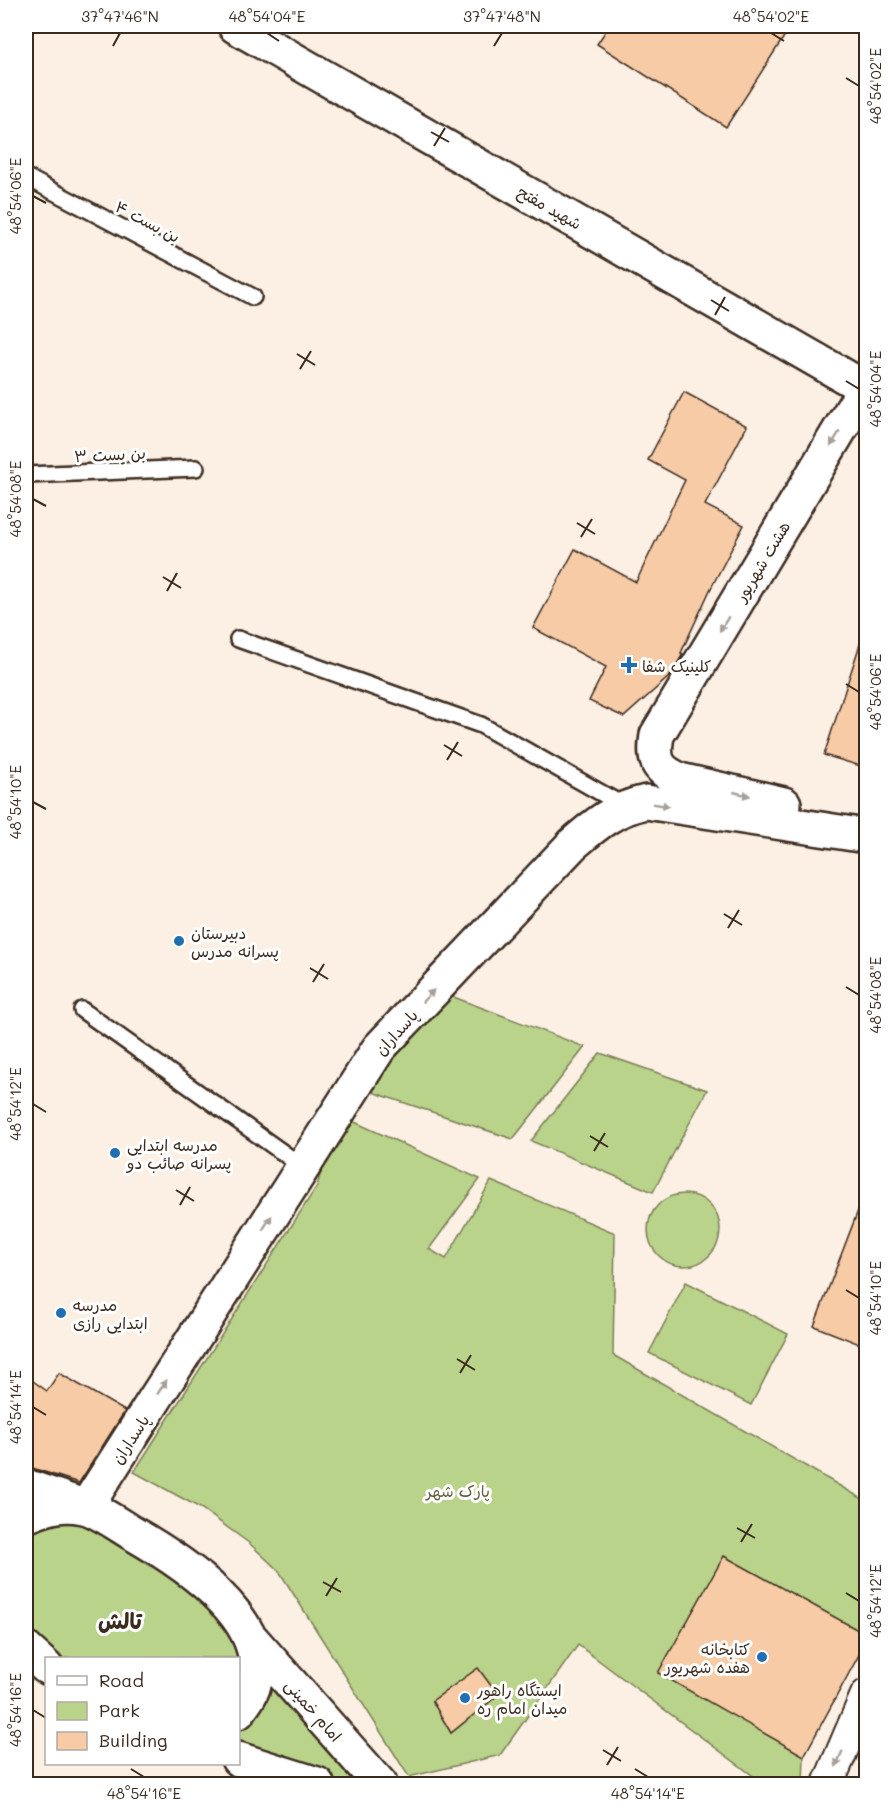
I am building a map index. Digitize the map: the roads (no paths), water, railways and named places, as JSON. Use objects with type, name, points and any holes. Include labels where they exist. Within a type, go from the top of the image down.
[{"type":"street","name":"شهید مفتح","points":[[235,26],[866,388]]},
{"type":"street","name":"هشت شهریور","points":[[866,388],[657,735],[654,752],[659,766],[669,775],[680,780],[867,822]]},
{"type":"street","name":"پاسداران","points":[[85,1507],[379,1048],[573,844],[600,821],[626,807],[646,802],[867,836]]},
{"type":"street","points":[[26,1486],[85,1507],[153,1545],[200,1578],[230,1606],[249,1636],[255,1661],[255,1684],[240,1709]]},
{"type":"street","points":[[26,1516],[53,1505],[85,1507]]},
{"type":"street","name":"امام خمینی","points":[[249,1636],[380,1785]]},
{"type":"street","points":[[828,1785],[867,1695]]},
{"type":"street","points":[[240,1760],[317,1785]]},
{"type":"lane","name":"بن بست ۴","points":[[26,177],[254,297]]},
{"type":"lane","name":"بن بست ۳","points":[[26,476],[196,468]]},
{"type":"lane","points":[[238,639],[481,725],[626,807]]},
{"type":"lane","points":[[82,1010],[303,1167]]},
{"type":"place","name":"کلینیک شفا","points":[[629,665]]},
{"type":"place","name":"دبیرستان پسرانه مدرس","points":[[179,941]]},
{"type":"place","name":"مدرسه ابتدایی پسرانه صائب دو","points":[[115,1153]]},
{"type":"place","name":"مدرسه ابتدایی رازی","points":[[61,1313]]},
{"type":"place","name":"کتابخانه هفده شهریور","points":[[762,1657]]},
{"type":"place","name":"ایستگاه راهور میدان امام ره","points":[[465,1698]]},
{"type":"district","name":"تالش","points":[[120,1620]]},
{"type":"park label","name":"پارک شهر","points":[[458,1490]]}]
